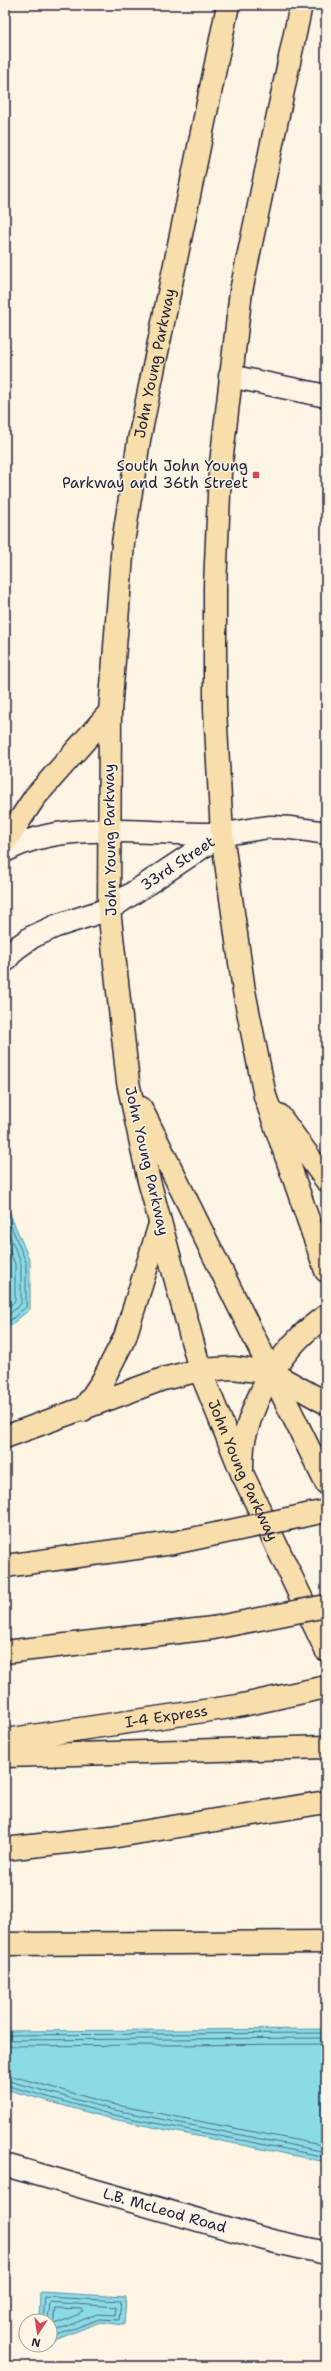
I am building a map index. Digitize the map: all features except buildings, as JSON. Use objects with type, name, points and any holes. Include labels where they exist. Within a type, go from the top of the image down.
[{"type":"main road","name":"John Young Parkway","points":[[228,5],[139,440],[123,543],[110,712],[110,909],[128,1082],[148,1177],[200,1370],[242,1473],[326,1650]]},
{"type":"main road","points":[[300,5],[241,291],[230,376],[220,472],[215,586],[214,710],[222,834],[244,991],[265,1096],[326,1271]]},
{"type":"main road","points":[[5,842],[35,797],[110,712]]},
{"type":"main road","points":[[128,1082],[326,1483]]},
{"type":"main road","points":[[265,1096],[326,1180]]},
{"type":"main road","points":[[83,1410],[103,1380],[125,1337],[160,1224]]},
{"type":"main road","points":[[242,1473],[244,1437],[255,1404],[272,1373],[290,1347],[312,1325],[326,1316]]},
{"type":"main road","points":[[5,1437],[83,1410],[163,1379],[200,1370],[233,1368],[272,1373],[326,1403]]},
{"type":"main road","points":[[5,1566],[173,1543],[326,1511]]},
{"type":"main road","points":[[5,1652],[213,1628],[326,1606]]},
{"type":"main road","name":"I-4 Express","points":[[5,1740],[238,1706],[326,1687]]},
{"type":"main road","points":[[5,1756],[319,1748]]},
{"type":"main road","points":[[5,1849],[111,1837],[326,1802]]},
{"type":"main road","points":[[5,1944],[326,1942]]},
{"type":"street","points":[[230,376],[326,396]]},
{"type":"street","points":[[222,834],[271,828],[306,829],[326,833]]},
{"type":"street","name":"33rd Street","points":[[5,851],[17,844],[58,834],[110,832],[222,834]]},
{"type":"street","name":"33rd Street","points":[[5,961],[15,949],[32,937],[56,926],[110,909],[222,834]]},
{"type":"street","name":"L.B. McLeod Road","points":[[5,2165],[272,2241],[326,2253]]},
{"type":"water","points":[[5,1202],[30,1261],[30,1309],[5,1330]]},
{"type":"water","points":[[326,2029],[326,2162],[108,2118],[5,2089],[5,2031]]},
{"type":"water","points":[[40,2292],[126,2297],[124,2325],[100,2322],[58,2339],[58,2313],[39,2313]]},
{"type":"place","name":"South John Young Parkway and 36th Street","points":[[256,475]]}]
